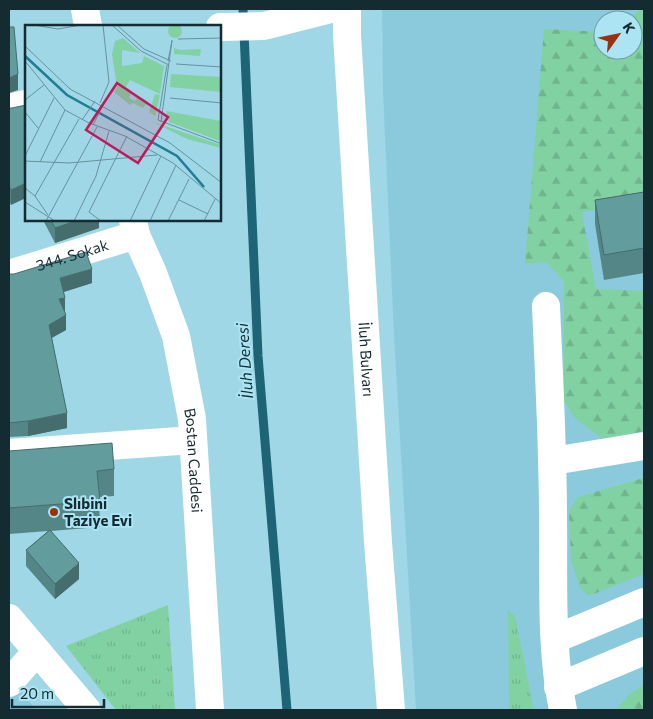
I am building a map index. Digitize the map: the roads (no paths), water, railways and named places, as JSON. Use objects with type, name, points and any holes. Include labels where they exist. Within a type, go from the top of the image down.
[{"type":"street","points":[[85,9],[88,25]]},
{"type":"street","points":[[221,27],[264,26],[332,9]]},
{"type":"street","name":"İluh Bulvarı","points":[[347,9],[348,54],[374,472],[391,710]]},
{"type":"street","points":[[9,108],[25,104]]},
{"type":"street","name":"344. Sokak","points":[[9,274],[134,227]]},
{"type":"street","name":"Bostan Caddesi","points":[[134,227],[176,336],[192,418],[210,710]]},
{"type":"street","points":[[546,306],[553,461],[554,639],[561,698],[644,651]]},
{"type":"street","points":[[9,454],[193,440]]},
{"type":"street","points":[[553,461],[644,446]]},
{"type":"street","points":[[554,639],[644,602]]},
{"type":"street","points":[[9,618],[86,710]]},
{"type":"street","points":[[9,683],[37,651]]},
{"type":"waterway","name":"İluh Deresi","points":[[243,9],[258,356],[287,710]]},
{"type":"place","name":"Slıbini Taziye Evi","points":[[54,512]]}]
